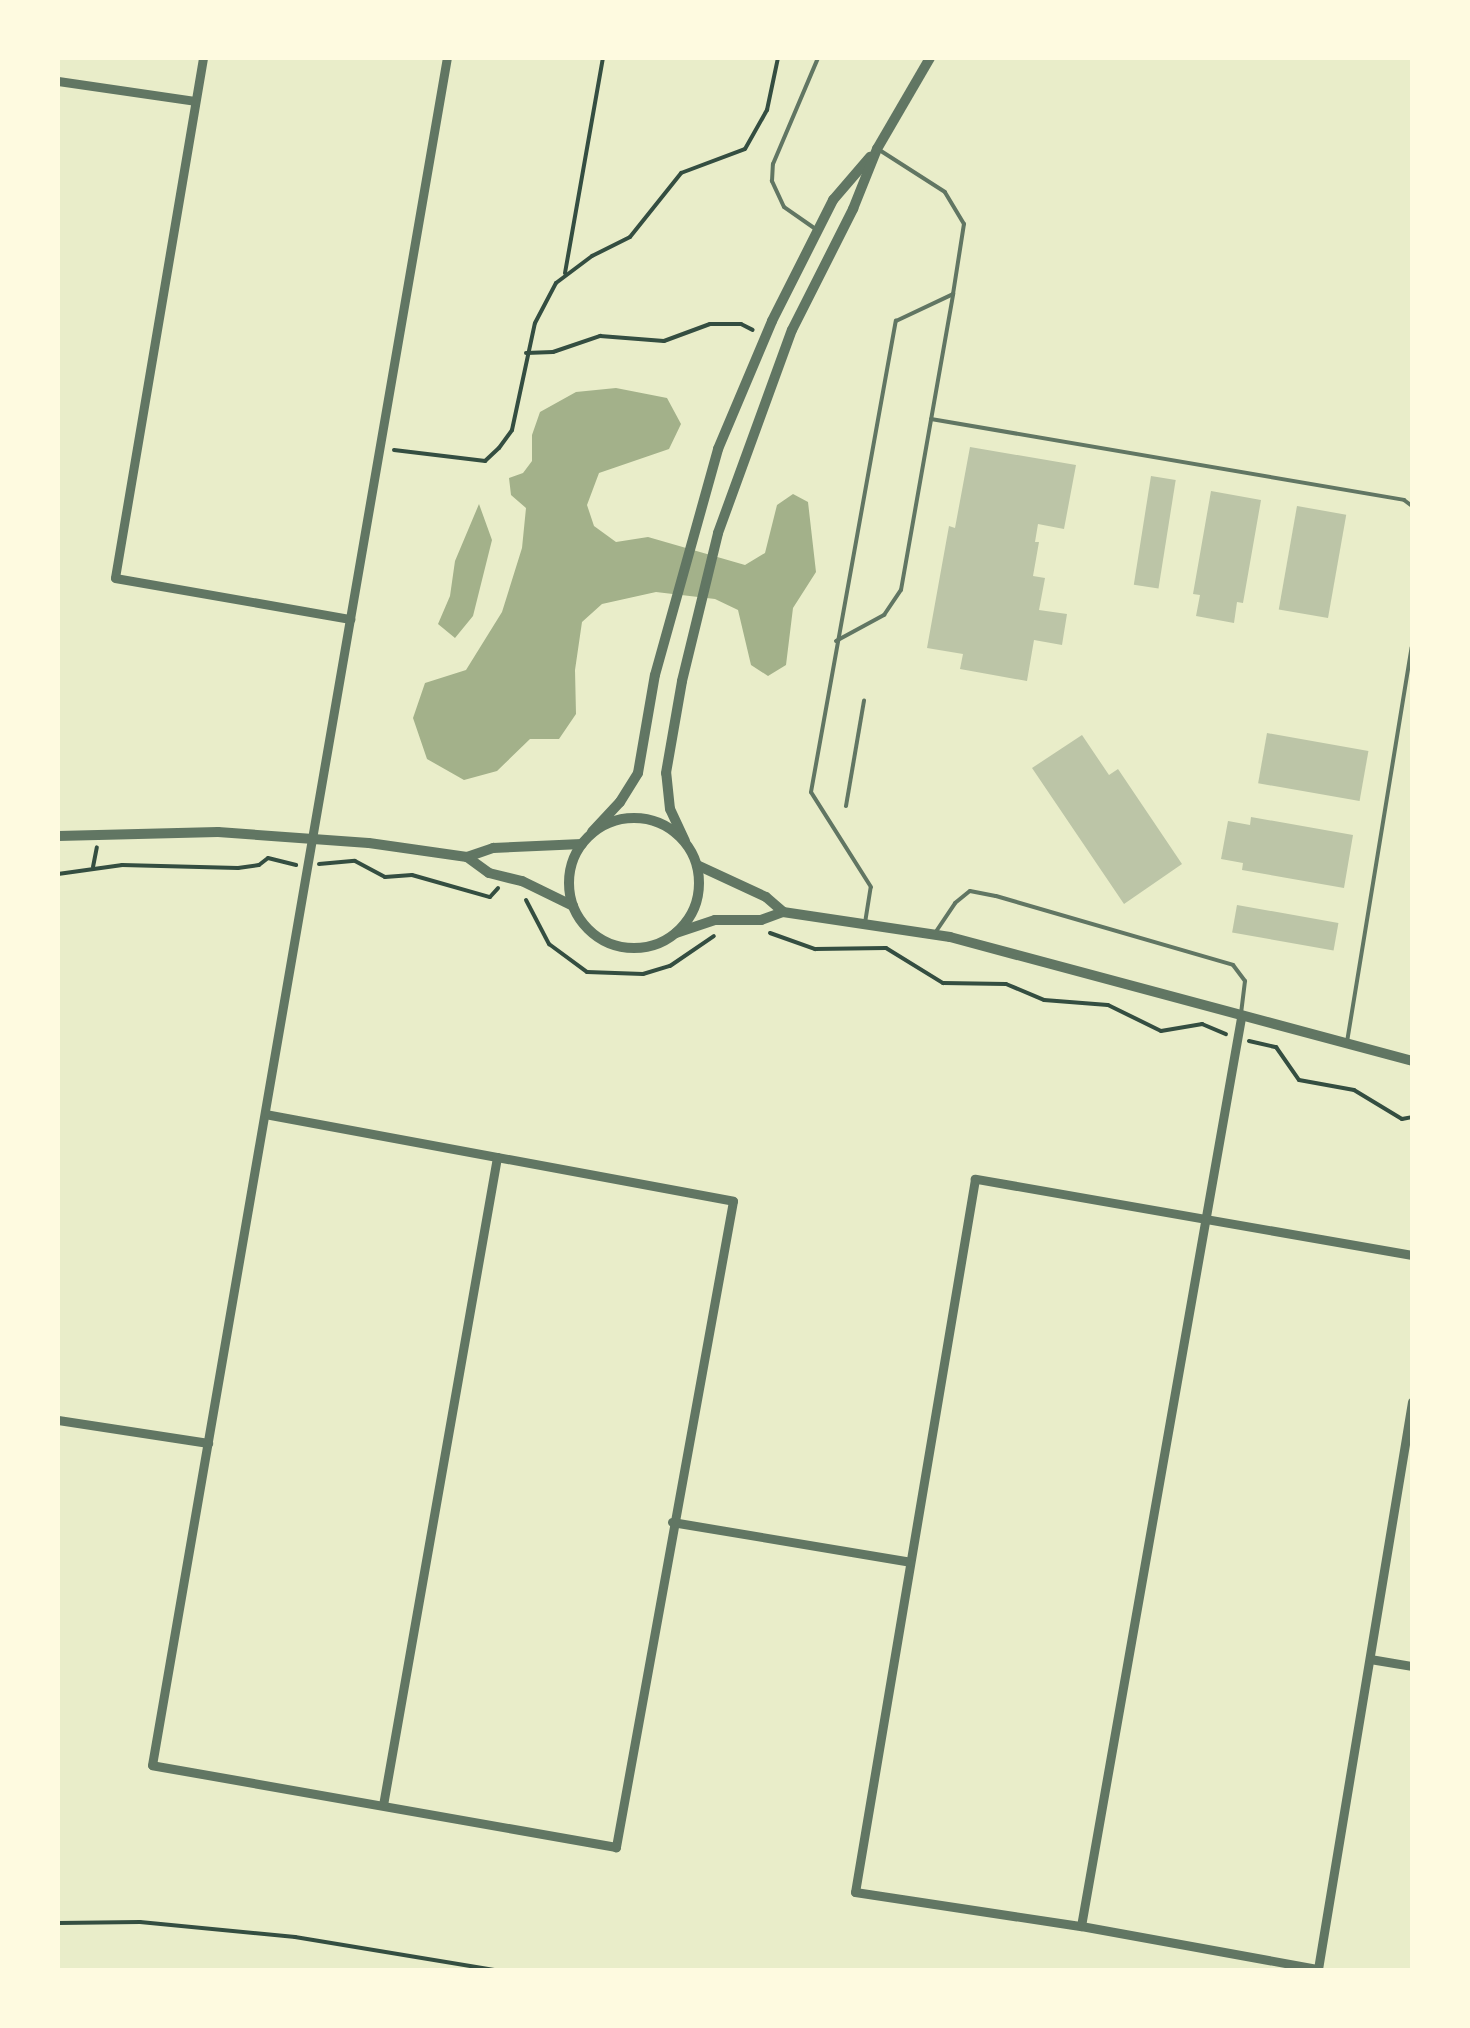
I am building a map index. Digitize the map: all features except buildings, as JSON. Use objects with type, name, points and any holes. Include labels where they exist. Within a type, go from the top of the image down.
[{"type":"street","points":[[203,58],[114,578],[350,619]]},
{"type":"street","points":[[265,1114],[733,1200],[616,1846],[152,1765],[446,58]]},
{"type":"street","points":[[676,933],[697,902],[698,865],[670,810],[666,774],[696,617],[718,533],[792,330],[854,209],[877,149],[930,58]]},
{"type":"street","points":[[58,81],[196,102]]},
{"type":"street","points":[[573,906],[570,874],[582,844],[620,802],[638,772],[671,610],[718,449],[766,336],[832,200],[877,149]]},
{"type":"street","points":[[592,832],[630,817],[660,823],[685,840]]},
{"type":"street","points":[[58,836],[218,832],[312,836],[467,858],[489,872],[573,906],[598,938],[618,946],[638,948],[715,920],[760,920],[783,912],[934,934],[1412,1061]]},
{"type":"street","points":[[467,858],[493,848],[582,844]]},
{"type":"street","points":[[698,865],[766,897],[783,912]]},
{"type":"street","points":[[1081,1926],[1241,1018]]},
{"type":"street","points":[[383,1806],[497,1157]]},
{"type":"street","points":[[1412,1255],[975,1179],[855,1892],[1081,1926],[1318,1969],[1412,1402]]},
{"type":"street","points":[[58,1420],[208,1443]]},
{"type":"street","points":[[672,1522],[910,1562]]},
{"type":"street","points":[[1370,1659],[1412,1666]]},
{"type":"lane","points":[[817,230],[784,207],[772,181],[773,164],[818,58]]},
{"type":"lane","points":[[836,641],[884,615],[901,590],[964,224],[945,192],[877,149]]},
{"type":"lane","points":[[865,923],[871,887],[810,792],[896,321],[953,294]]},
{"type":"lane","points":[[931,418],[1404,500],[1412,506]]},
{"type":"lane","points":[[1347,1045],[1412,647]]},
{"type":"lane","points":[[846,806],[864,701]]},
{"type":"lane","points":[[934,934],[954,903],[970,891],[996,896],[1233,965],[1245,980],[1241,1018]]},
{"type":"path","points":[[379,450],[484,461],[512,430],[526,353],[541,309],[565,273],[602,58]]},
{"type":"path","points":[[565,273],[630,237],[681,173],[745,149],[767,110],[778,58]]},
{"type":"path","points":[[526,353],[553,352],[600,336],[664,341],[710,324],[741,324],[766,336]]},
{"type":"path","points":[[58,874],[122,865],[238,868],[259,865],[268,858],[307,868],[328,860],[355,861],[385,877],[412,875],[490,897],[508,877]]},
{"type":"path","points":[[518,892],[533,906],[548,944],[587,972],[643,974],[670,966],[701,948],[722,929]]},
{"type":"path","points":[[762,930],[815,949],[886,948],[943,983],[1006,984],[1044,1000],[1108,1005],[1160,1031],[1202,1024],[1237,1039],[1276,1046],[1299,1080],[1354,1090],[1402,1119],[1412,1118]]},
{"type":"path","points":[[58,1923],[140,1922],[295,1937],[494,1970]]},
{"type":"shaded area","points":[[616,388],[667,398],[681,424],[669,449],[599,473],[587,505],[594,526],[616,542],[648,537],[745,565],[765,553],[777,505],[793,494],[808,502],[816,572],[793,608],[786,665],[768,676],[751,665],[738,610],[715,599],[656,592],[602,604],[582,622],[575,670],[576,714],[559,739],[530,739],[497,771],[464,780],[427,759],[413,718],[425,683],[466,670],[502,612],[522,548],[526,508],[511,495],[509,478],[523,473],[532,461],[532,435],[540,412],[576,392]]},
{"type":"shaded area","points":[[479,504],[492,540],[473,616],[455,638],[438,624],[450,596],[455,561]]}]
